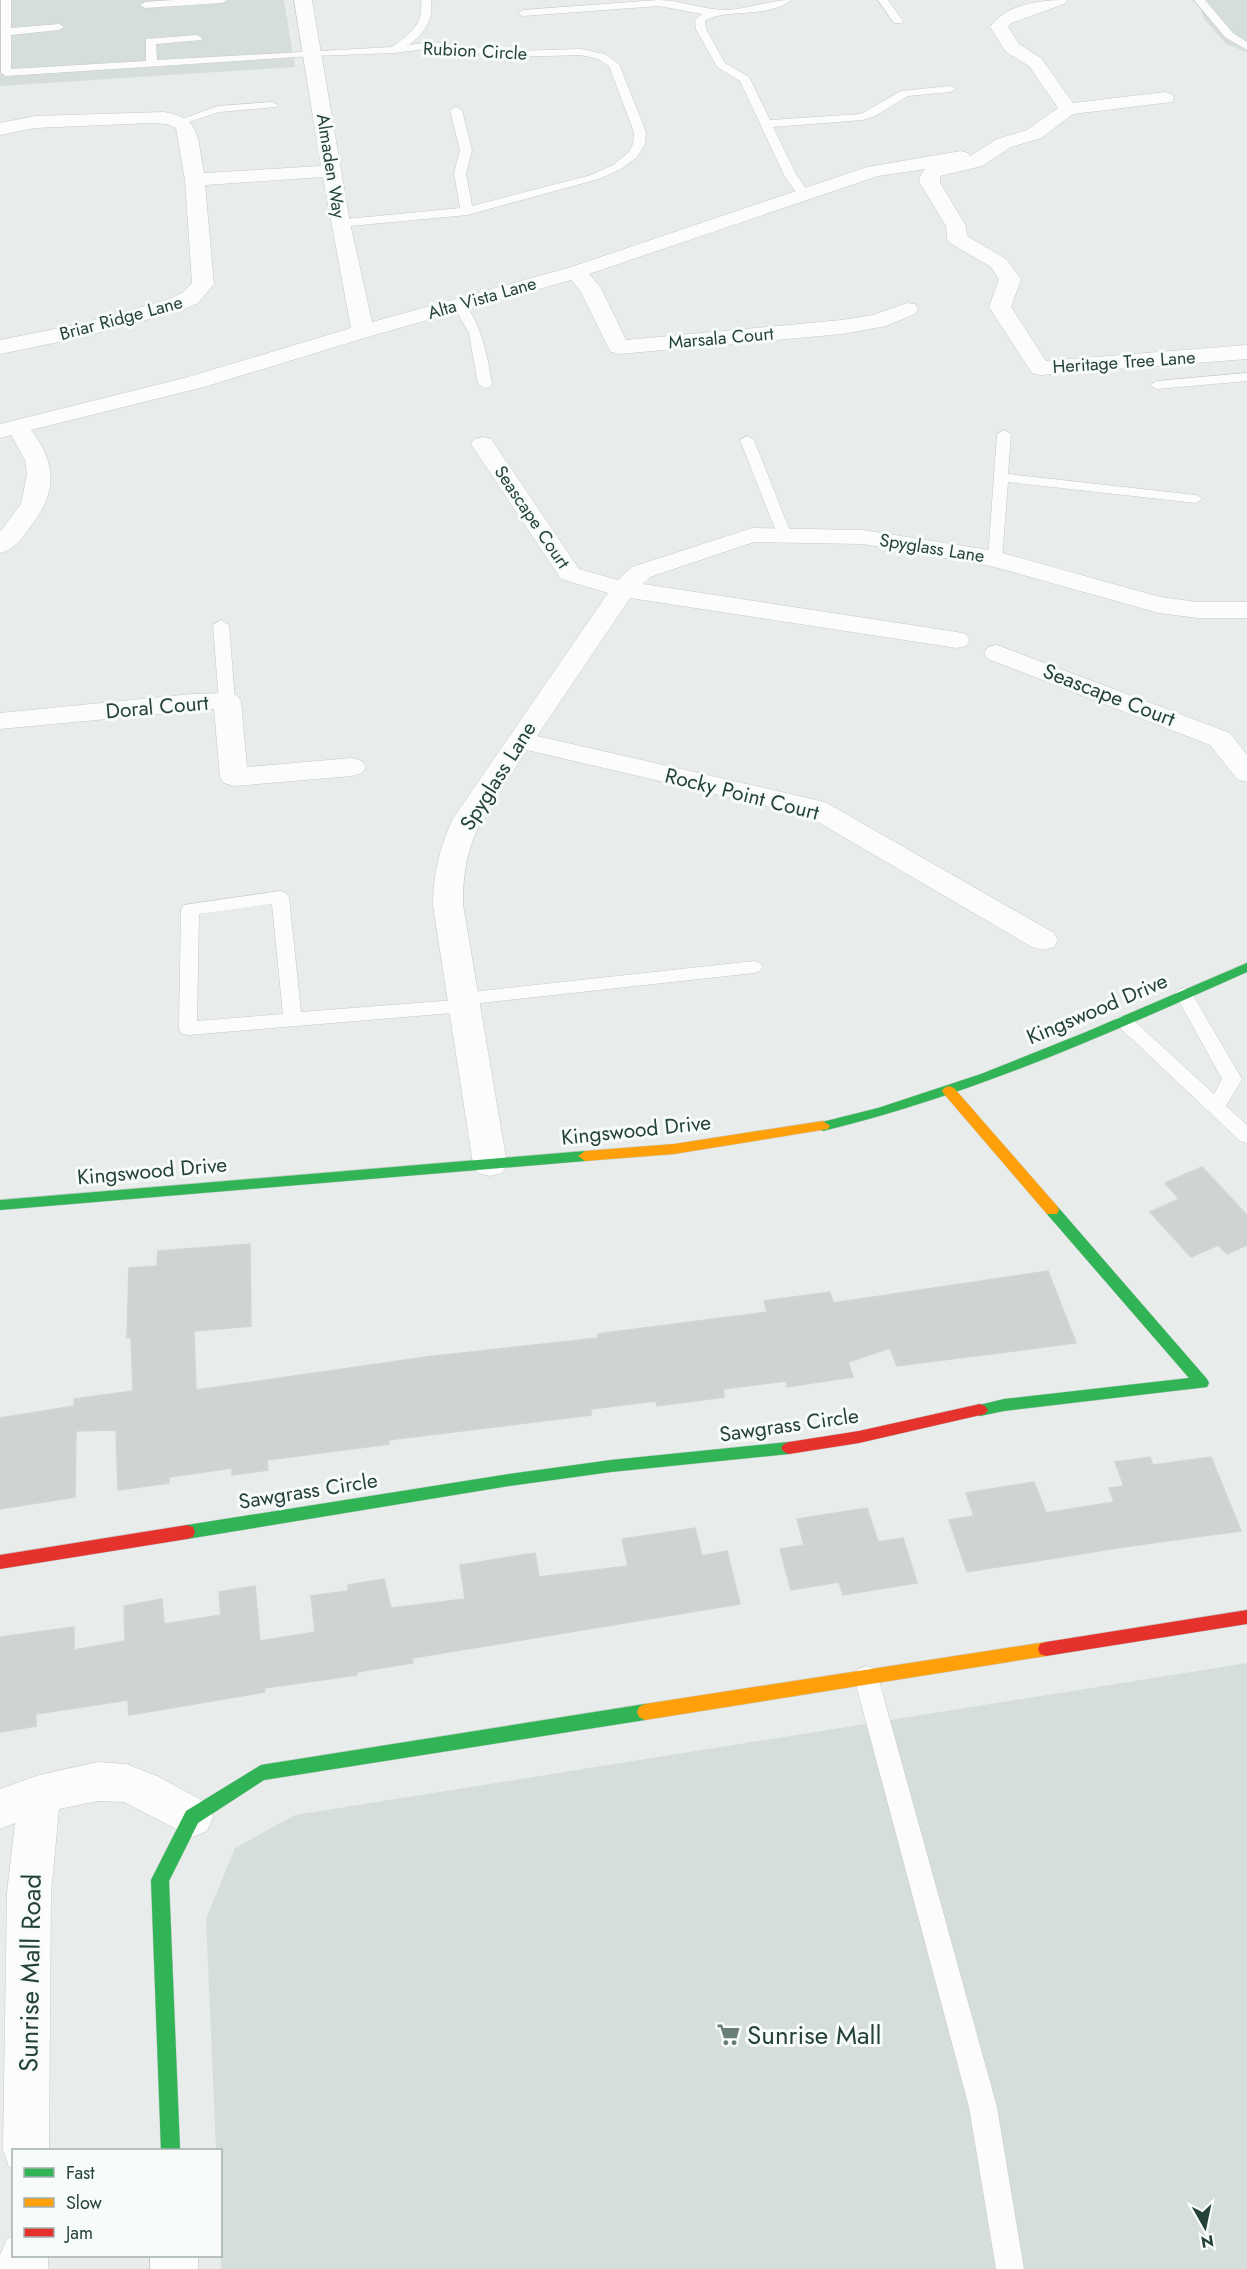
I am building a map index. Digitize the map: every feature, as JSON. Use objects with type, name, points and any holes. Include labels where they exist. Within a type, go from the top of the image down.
[{"type":"street","name":"Almaden Way","points":[[303,0],[340,223],[363,331]]},
{"type":"street","points":[[1053,1],[1005,19],[999,27],[1012,48],[1035,62],[1068,110]]},
{"type":"street","name":"Heritage Tree Lane","points":[[1165,98],[1068,110],[1034,134],[1004,143],[975,162],[942,168],[933,172],[929,178],[956,226],[957,239],[999,262],[1010,279],[1000,307],[1040,368],[1247,352]]},
{"type":"street","points":[[0,129],[34,122],[151,117],[168,118],[180,122]]},
{"type":"street","name":"Briar Ridge Lane","points":[[0,347],[83,330],[175,305],[199,291],[203,284],[195,180],[185,126],[180,122]]},
{"type":"street","name":"Alta Vista Lane","points":[[9,429],[196,382],[363,331],[575,273],[874,171],[961,157]]},
{"type":"street","points":[[195,180],[331,171]]},
{"type":"street","name":"Marsala Court","points":[[575,273],[590,288],[619,347],[842,327],[878,321],[907,309]]},
{"type":"street","points":[[0,546],[29,513],[40,481],[35,452],[9,429]]},
{"type":"street","name":"Seascape Court","points":[[483,444],[570,574],[623,589]]},
{"type":"street","name":"Spyglass Lane","points":[[490,1164],[447,905],[448,881],[455,846],[466,820],[519,740],[623,589],[641,572],[752,536],[863,537],[995,559],[1071,582],[1159,604],[1198,610],[1247,610]]},
{"type":"street","points":[[623,589],[957,640]]},
{"type":"street","name":"Seascape Court","points":[[997,653],[1069,678],[1220,739],[1247,773]]},
{"type":"street","name":"Doral Court","points":[[0,721],[192,702],[227,701],[234,777],[352,767]]},
{"type":"street","points":[[1220,739],[1247,734]]},
{"type":"street","name":"Rocky Point Court","points":[[519,740],[815,808],[1043,940]]},
{"type":"street","name":"Kingswood Drive","points":[[0,1205],[674,1149],[771,1136],[872,1115],[949,1091],[1044,1056],[1247,967]]},
{"type":"street","name":"Sawgrass Circle","points":[[0,1562],[520,1479],[611,1466],[753,1453],[859,1437],[1004,1405],[1202,1383],[949,1091]]},
{"type":"street","points":[[170,2149],[160,1880],[192,1817],[261,1773],[1247,1617]]},
{"type":"street","points":[[20,1802],[104,1782],[126,1783],[192,1817]]},
{"type":"street","name":"Sunrise Mall Road","points":[[17,2138],[29,1893],[20,1802]]},
{"type":"lane","name":"Rubion Circle","points":[[6,0],[6,74],[312,53],[395,50],[443,45],[503,54],[581,52],[602,56],[614,64],[640,132],[639,144],[633,155],[617,167],[595,177],[467,211],[340,223]]},
{"type":"lane","points":[[145,5],[222,0]]},
{"type":"lane","points":[[395,50],[425,24],[428,9],[426,0]]},
{"type":"lane","points":[[523,13],[658,3],[674,3],[711,12],[734,12],[770,7],[786,0]]},
{"type":"lane","points":[[883,0],[897,21]]},
{"type":"lane","points":[[1199,0],[1229,35],[1247,46]]},
{"type":"lane","points":[[711,12],[700,20],[701,29],[721,65],[730,72],[745,78],[791,177],[804,194]]},
{"type":"lane","points":[[6,32],[59,27]]},
{"type":"lane","points":[[152,64],[150,41],[197,38]]},
{"type":"lane","points":[[766,124],[863,117],[904,93],[950,89]]},
{"type":"lane","points":[[180,122],[218,109],[272,105]]},
{"type":"lane","points":[[456,110],[466,151],[460,173],[467,211]]},
{"type":"lane","points":[[459,305],[479,339],[485,384]]},
{"type":"lane","points":[[1157,385],[1247,377]]},
{"type":"lane","points":[[995,559],[1004,434]]},
{"type":"lane","points":[[747,440],[785,536]]},
{"type":"lane","points":[[1001,477],[1196,499]]},
{"type":"lane","points":[[221,625],[227,701]]},
{"type":"lane","points":[[293,1020],[280,897],[190,909],[188,1028],[293,1020],[463,1002],[754,968]]},
{"type":"lane","points":[[1184,994],[1232,1079],[1216,1107]]},
{"type":"lane","points":[[1123,1022],[1247,1136]]},
{"type":"lane","points":[[866,1677],[983,2107],[1010,2269]]},
{"type":"shaded area","points":[[0,0],[284,0],[295,67],[0,86]]},
{"type":"shaded area","points":[[1193,0],[1247,0],[1247,52],[1226,44],[1204,19],[1201,9]]},
{"type":"shaded area","name":"Sunrise Mall","points":[[1247,1663],[1247,2269],[221,2269],[222,2149],[216,2149],[206,1919],[235,1848],[295,1815]]},
{"type":"building","points":[[1202,1167],[1247,1215],[1247,1245],[1227,1254],[1218,1245],[1191,1257],[1150,1212],[1179,1199],[1165,1183]]},
{"type":"building","points":[[250,1244],[251,1326],[194,1331],[196,1390],[426,1357],[598,1338],[598,1334],[767,1312],[764,1301],[830,1292],[833,1303],[1048,1271],[1076,1343],[897,1366],[890,1348],[848,1362],[853,1377],[787,1387],[786,1381],[723,1389],[724,1397],[657,1406],[656,1401],[591,1409],[591,1415],[388,1440],[389,1444],[267,1460],[268,1470],[232,1475],[232,1468],[169,1477],[169,1483],[118,1490],[116,1430],[76,1431],[75,1497],[0,1509],[0,1418],[74,1406],[74,1399],[133,1391],[131,1337],[127,1338],[129,1268],[157,1266],[158,1251]]},
{"type":"building","points":[[1150,1457],[1153,1465],[1211,1457],[1241,1531],[967,1572],[949,1520],[974,1516],[966,1493],[1034,1482],[1046,1513],[1114,1502],[1109,1488],[1124,1486],[1115,1462]]},
{"type":"building","points":[[867,1508],[878,1542],[903,1538],[917,1583],[843,1595],[839,1582],[791,1590],[780,1549],[804,1545],[797,1519]]},
{"type":"building","points":[[695,1528],[702,1556],[727,1551],[740,1604],[412,1658],[413,1663],[357,1672],[357,1675],[264,1688],[265,1692],[129,1715],[128,1700],[36,1714],[36,1726],[0,1732],[0,1637],[74,1627],[74,1650],[125,1641],[124,1606],[162,1599],[164,1624],[221,1615],[219,1592],[255,1586],[260,1641],[315,1632],[311,1596],[348,1591],[348,1585],[384,1579],[391,1608],[465,1599],[460,1565],[535,1553],[539,1577],[628,1566],[622,1539]]},
{"type":"traffic: fast","points":[[823,1126],[933,1096],[986,1078],[1091,1036],[1247,967]]},
{"type":"traffic: fast","points":[[0,1205],[585,1156]]},
{"type":"traffic: fast","points":[[980,1410],[1004,1405],[1202,1383],[1052,1210]]},
{"type":"traffic: fast","points":[[187,1532],[509,1480],[611,1466],[789,1448]]},
{"type":"traffic: fast","points":[[170,2149],[160,1880],[192,1817],[261,1773],[645,1712]]},
{"type":"traffic: slow","points":[[949,1091],[1052,1210]]},
{"type":"traffic: slow","points":[[585,1156],[674,1149],[823,1126]]},
{"type":"traffic: slow","points":[[645,1712],[1046,1649]]},
{"type":"traffic: jam","points":[[789,1448],[859,1437],[980,1410]]},
{"type":"traffic: jam","points":[[0,1562],[187,1532]]},
{"type":"traffic: jam","points":[[1046,1649],[1247,1617]]},
{"type":"place","name":"Sunrise Mall","points":[[729,2035]]}]
